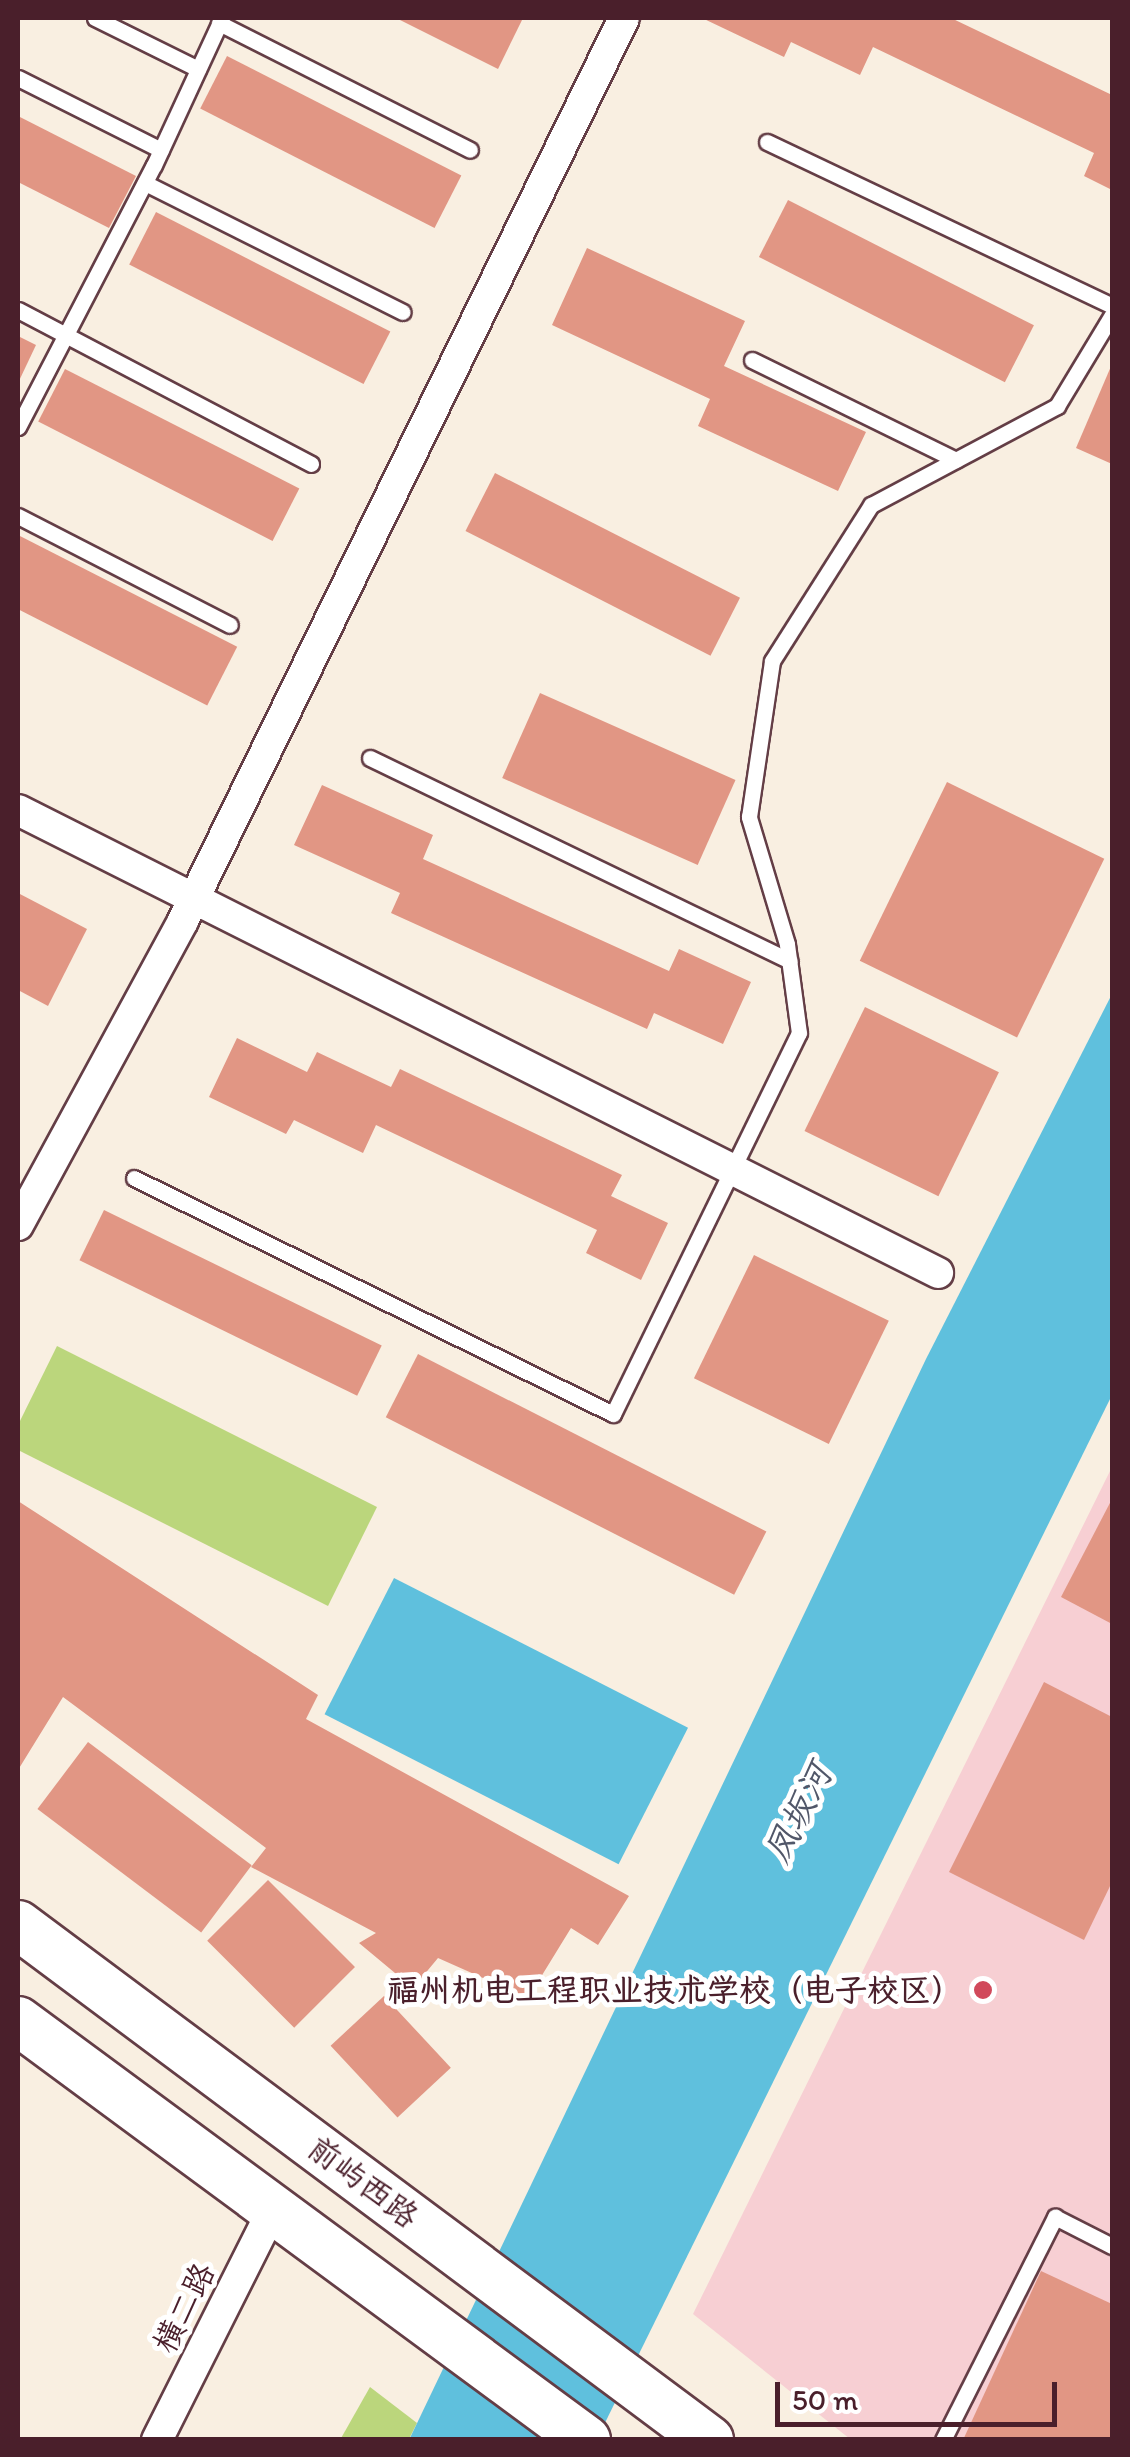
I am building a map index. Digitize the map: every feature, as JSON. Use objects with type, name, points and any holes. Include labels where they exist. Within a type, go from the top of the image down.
[{"type":"main road","name":"前屿西路","points":[[18,1925],[709,2440]]},
{"type":"main road","points":[[18,2021],[586,2440]]},
{"type":"street","points":[[18,1225],[192,900],[624,18]]},
{"type":"street","points":[[18,810],[938,1273]]},
{"type":"street","name":"横二路","points":[[158,2440],[274,2208]]},
{"type":"lane","points":[[95,18],[198,69]]},
{"type":"lane","points":[[18,427],[161,150],[220,20],[470,150]]},
{"type":"lane","points":[[18,78],[161,150]]},
{"type":"lane","points":[[767,142],[1112,306]]},
{"type":"lane","points":[[145,182],[403,312]]},
{"type":"lane","points":[[18,310],[310,464]]},
{"type":"lane","points":[[134,1178],[613,1414],[736,1172],[799,1033],[789,960],[749,818],[772,661],[871,505],[1058,406],[1112,315]]},
{"type":"lane","points":[[752,360],[956,460]]},
{"type":"lane","points":[[18,516],[230,624]]},
{"type":"lane","points":[[370,758],[789,960]]},
{"type":"lane","points":[[942,2440],[1055,2218],[1112,2246]]},
{"type":"shaded area","name":"福州机电工程职业技术学校（电子校区）","points":[[1112,1467],[1112,2439],[850,2439],[693,2314]]},
{"type":"green space","points":[[57,1346],[377,1507],[328,1606],[18,1450],[18,1425]]},
{"type":"green space","points":[[370,2387],[417,2423],[409,2439],[340,2440]]},
{"type":"water","name":"凤坂河","points":[[1112,994],[1112,1395],[597,2439],[409,2440],[926,1359]]},
{"type":"water","points":[[394,1578],[688,1728],[619,1864],[325,1714]]},
{"type":"building","points":[[396,18],[523,18],[498,69]]},
{"type":"building","points":[[702,18],[951,18],[1112,95],[1112,190],[1084,176],[1094,153],[873,47],[860,75],[791,42],[784,57]]},
{"type":"building","points":[[227,56],[461,175],[435,228],[200,109]]},
{"type":"building","points":[[18,116],[136,176],[109,228],[18,182]]},
{"type":"building","points":[[788,200],[1034,325],[1005,382],[759,257]]},
{"type":"building","points":[[156,212],[390,331],[364,384],[129,265]]},
{"type":"building","points":[[587,248],[745,321],[724,366],[866,432],[838,491],[698,426],[710,399],[552,325]]},
{"type":"building","points":[[18,336],[36,345],[18,383]]},
{"type":"building","points":[[1112,364],[1112,464],[1076,448]]},
{"type":"building","points":[[65,369],[299,488],[273,541],[38,422]]},
{"type":"building","points":[[495,473],[740,598],[711,656],[465,531]]},
{"type":"building","points":[[18,535],[237,647],[207,705],[18,609]]},
{"type":"building","points":[[540,693],[735,780],[698,865],[502,778]]},
{"type":"building","points":[[947,782],[1104,859],[1017,1038],[860,961]]},
{"type":"building","points":[[322,785],[433,835],[423,859],[669,971],[679,949],[751,982],[723,1044],[654,1013],[647,1029],[391,913],[400,893],[294,845]]},
{"type":"building","points":[[18,893],[87,929],[48,1006],[18,990]]},
{"type":"building","points":[[865,1007],[999,1072],[938,1196],[805,1131]]},
{"type":"building","points":[[237,1038],[307,1072],[317,1052],[391,1087],[400,1069],[622,1175],[611,1196],[668,1223],[641,1280],[586,1253],[597,1230],[376,1125],[363,1153],[294,1120],[286,1134],[209,1097]]},
{"type":"building","points":[[104,1210],[382,1345],[357,1396],[79,1260]]},
{"type":"building","points":[[754,1255],[889,1321],[829,1444],[694,1378]]},
{"type":"building","points":[[418,1354],[766,1532],[734,1595],[386,1417]]},
{"type":"building","points":[[1112,1499],[1112,1624],[1061,1597]]},
{"type":"building","points":[[18,1501],[318,1695],[306,1719],[629,1896],[598,1945],[571,1928],[528,1998],[438,1958],[413,1988],[359,1943],[376,1933],[251,1867],[266,1848],[63,1697],[18,1770]]},
{"type":"building","points":[[1044,1682],[1112,1717],[1112,1882],[1084,1940],[949,1872]]},
{"type":"building","points":[[88,1742],[252,1865],[201,1932],[37,1809]]},
{"type":"building","points":[[268,1880],[355,1967],[294,2028],[207,1941]]},
{"type":"building","points":[[384,1996],[451,2068],[397,2117],[331,2046]]},
{"type":"building","points":[[1041,2271],[1112,2304],[1112,2440],[963,2440]]},
{"type":"place","name":"福州机电工程职业技术学校（电子校区）","points":[[983,1990]]}]
